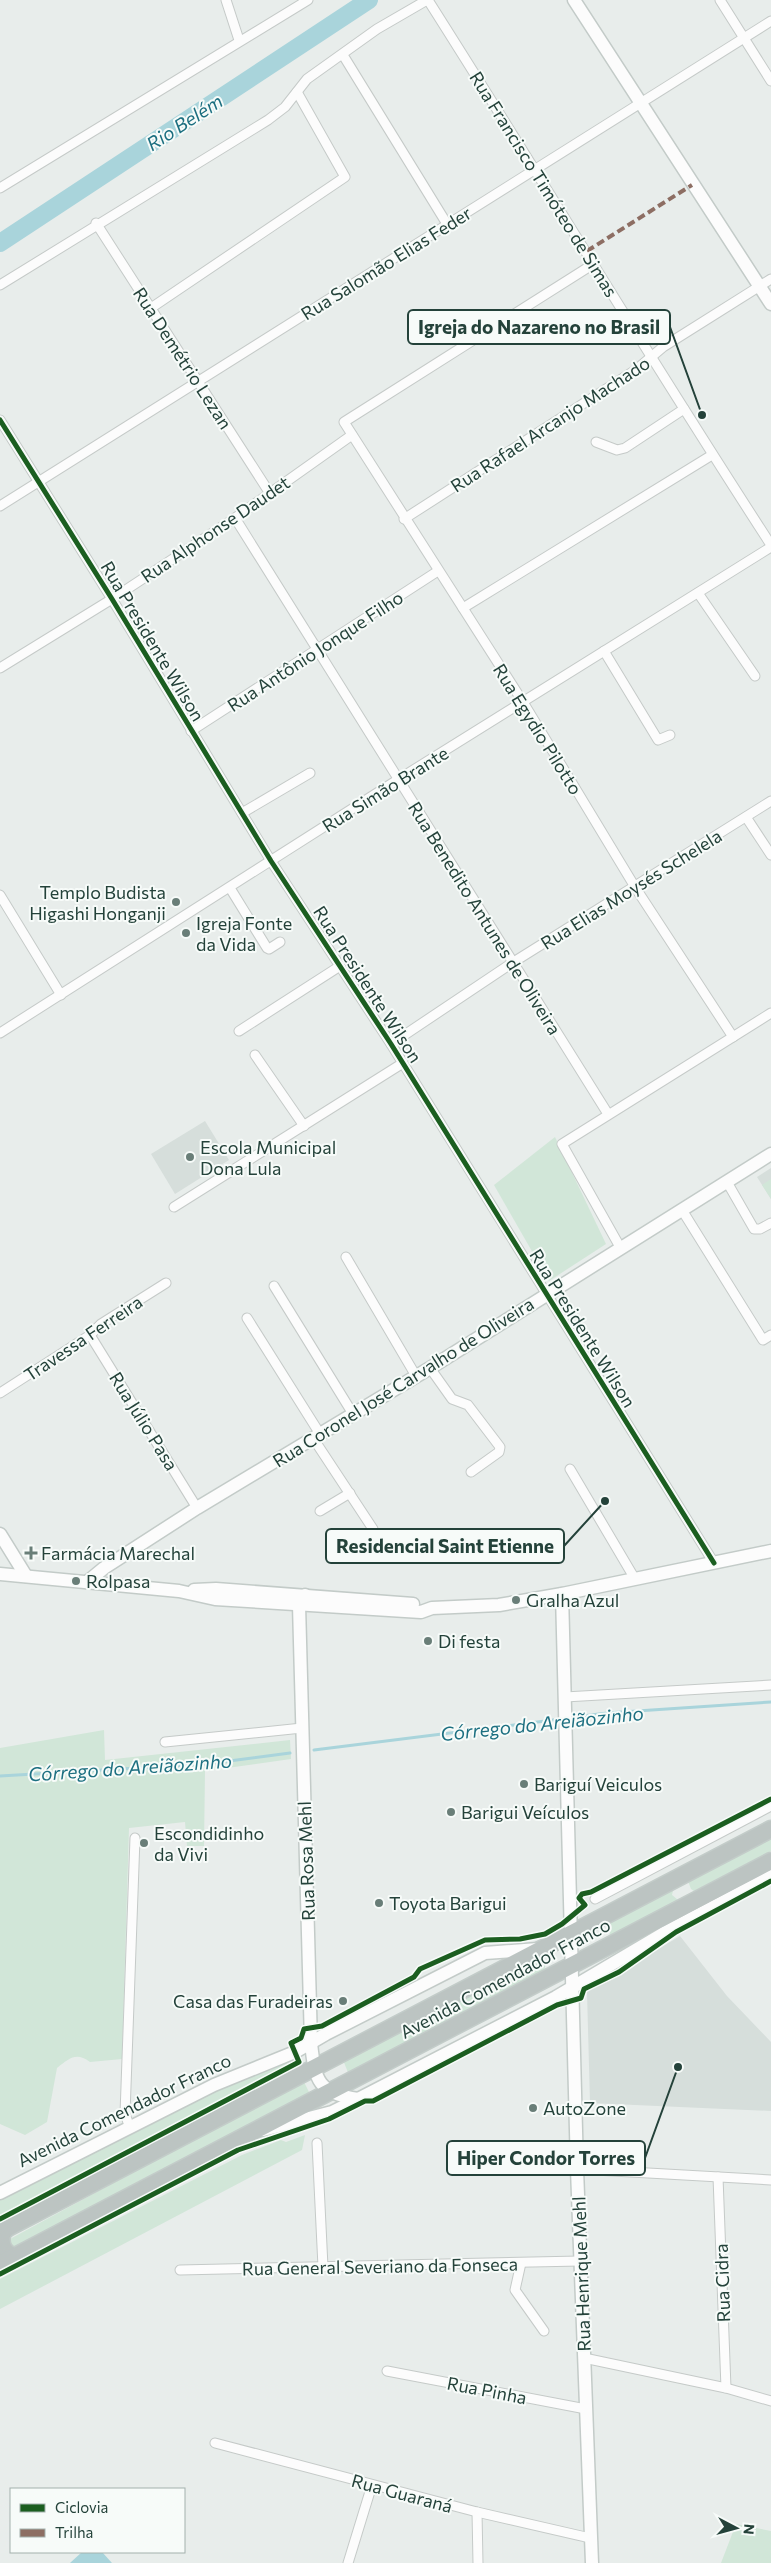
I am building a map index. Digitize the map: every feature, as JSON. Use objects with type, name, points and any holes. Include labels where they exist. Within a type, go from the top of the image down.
[{"type":"highway","name":"Avenida Comendador Franco","points":[[4,2230],[771,1829]]},
{"type":"highway","name":"Avenida Comendador Franco","points":[[7,2261],[771,1861]]},
{"type":"highway","points":[[685,1874],[679,1879],[679,1889],[685,1897],[693,1902]]},
{"type":"highway","points":[[4,2230],[2,2246],[7,2254],[7,2261]]},
{"type":"main road","points":[[574,0],[642,102],[692,185],[771,304]]},
{"type":"main road","name":"Rua Coronel José Carvalho de Oliveira","points":[[87,1582],[104,1568],[197,1508],[430,1368],[771,1154]]},
{"type":"main road","points":[[0,1534],[26,1576]]},
{"type":"main road","points":[[0,1574],[179,1591],[215,1599],[302,1600],[421,1612],[432,1608],[476,1608],[562,1594],[771,1551]]},
{"type":"main road","name":"Rua Henrique Mehl","points":[[562,1594],[577,2169],[592,2563]]},
{"type":"main road","name":"Rua Rosa Mehl","points":[[302,1600],[302,1728],[311,2043],[314,2068],[319,2081],[330,2092]]},
{"type":"main road","name":"Avenida Comendador Franco","points":[[257,2131],[284,2126],[332,2112],[572,1988],[666,1932],[771,1876]]},
{"type":"main road","name":"Avenida Comendador Franco","points":[[0,2193],[214,2085],[279,2060],[485,1953],[540,1949]]},
{"type":"main road","points":[[330,2092],[358,2099]]},
{"type":"street","points":[[226,0],[239,40]]},
{"type":"street","points":[[0,188],[239,40],[308,0]]},
{"type":"street","points":[[0,285],[96,223],[268,120],[285,107],[308,79],[377,29],[428,0]]},
{"type":"street","name":"Rua Francisco Timóteo de Simas","points":[[428,0],[594,263],[651,358],[771,546]]},
{"type":"street","points":[[720,0],[771,81]]},
{"type":"street","name":"Rua Salomão Elias Feder","points":[[0,506],[771,21]]},
{"type":"street","points":[[343,54],[447,224]]},
{"type":"street","points":[[151,308],[345,177],[297,92]]},
{"type":"street","name":"Rua Demétrio Lezan","points":[[96,223],[270,492]]},
{"type":"street","name":"Rua Egydio Pilotto","points":[[594,263],[344,422],[522,702],[635,887],[733,1037]]},
{"type":"street","name":"Rua Rafael Arcanjo Machado","points":[[404,519],[651,358],[663,347],[771,279]]},
{"type":"street","points":[[596,442],[617,450],[625,448],[684,409]]},
{"type":"street","name":"Rua Presidente Wilson","points":[[0,420],[112,599],[271,861],[403,1063],[714,1563]]},
{"type":"street","name":"Rua Alphonse Daudet","points":[[0,668],[112,599],[235,518],[352,434]]},
{"type":"street","points":[[463,608],[712,455]]},
{"type":"street","name":"Rua Benedito Antunes de Oliveira","points":[[235,518],[399,779],[512,964],[608,1114]]},
{"type":"street","name":"Rua Simão Brante","points":[[0,1033],[399,779],[771,546]]},
{"type":"street","name":"Rua Antônio Jonque Filho","points":[[192,731],[438,571]]},
{"type":"street","points":[[698,593],[755,676]]},
{"type":"street","points":[[604,651],[658,740],[670,735]]},
{"type":"street","points":[[242,813],[310,772]]},
{"type":"street","name":"Rua Elias Moysés Schelela","points":[[391,1044],[512,964],[771,801]]},
{"type":"street","points":[[746,816],[771,855]]},
{"type":"street","points":[[230,888],[266,948],[270,949],[280,942]]},
{"type":"street","points":[[0,895],[61,995]]},
{"type":"street","points":[[239,1031],[340,966]]},
{"type":"street","points":[[620,1247],[562,1144],[771,1014]]},
{"type":"street","points":[[255,1056],[304,1126]]},
{"type":"street","points":[[174,1207],[403,1063]]},
{"type":"street","points":[[726,1182],[754,1228],[760,1230],[771,1222]]},
{"type":"street","points":[[682,1210],[767,1338]]},
{"type":"street","points":[[346,1258],[416,1376]]},
{"type":"street","name":"Travessa Ferreira","points":[[0,1393],[90,1335],[101,1324],[166,1283]]},
{"type":"street","points":[[274,1286],[353,1414]]},
{"type":"street","points":[[247,1318],[374,1533],[373,1537],[362,1545]]},
{"type":"street","name":"Rua Júlio Pasa","points":[[90,1335],[197,1508]]},
{"type":"street","points":[[430,1368],[452,1399],[468,1405],[500,1447],[500,1452],[471,1472]]},
{"type":"street","points":[[570,1469],[635,1579]]},
{"type":"street","points":[[320,1511],[350,1493]]},
{"type":"street","points":[[565,1697],[771,1685]]},
{"type":"street","points":[[165,1742],[302,1728]]},
{"type":"street","name":"Avenida Comendador Franco","points":[[595,1899],[771,1806]]},
{"type":"street","points":[[130,2128],[126,2114],[135,1838]]},
{"type":"street","points":[[318,2143],[323,2267]]},
{"type":"street","points":[[577,2169],[771,2180]]},
{"type":"street","name":"Rua Cidra","points":[[718,2177],[726,2388]]},
{"type":"street","name":"Rua General Severiano da Fonseca","points":[[180,2270],[580,2262]]},
{"type":"street","points":[[521,2263],[515,2290],[544,2331]]},
{"type":"street","points":[[584,2358],[726,2388],[771,2401]]},
{"type":"street","name":"Rua Pinha","points":[[387,2371],[586,2409]]},
{"type":"street","name":"Rua Guaraná","points":[[215,2444],[477,2512],[590,2538]]},
{"type":"street","points":[[348,2563],[372,2485]]},
{"type":"street","points":[[477,2512],[478,2563]]},
{"type":"shaded area","name":"Escola Municipal Dona Lula","points":[[205,1121],[229,1160],[175,1194],[151,1154]]},
{"type":"shaded area","points":[[771,1168],[771,1199],[757,1177]]},
{"type":"shaded area","points":[[680,1936],[727,1996],[771,2042],[771,2111],[590,2103],[587,1992]]},
{"type":"green space","points":[[555,1137],[606,1244],[549,1281],[494,1185]]},
{"type":"green space","points":[[771,1179],[771,1199],[762,1185]]},
{"type":"green space","points":[[104,1730],[105,1760],[290,1740],[291,1759],[205,1771],[204,1846],[187,1846],[185,1822],[129,1828],[122,2059],[90,2062],[77,2057],[69,2059],[57,2068],[47,2122],[25,2135],[0,2124],[0,1748]]},
{"type":"green space","points":[[771,1835],[771,1851],[694,1891],[691,1889],[688,1881]]},
{"type":"green space","points":[[674,1886],[672,1895],[678,1900],[610,1938],[609,1921]]},
{"type":"green space","points":[[545,1956],[545,1971],[349,2075],[343,2060]]},
{"type":"green space","points":[[295,2057],[299,2068],[0,2223],[0,2198],[201,2096]]},
{"type":"green space","points":[[303,2080],[310,2094],[23,2245],[13,2248],[10,2244],[10,2239]]},
{"type":"green space","points":[[305,2135],[302,2150],[0,2309],[0,2279],[242,2155],[281,2140],[286,2142]]},
{"type":"green space","points":[[736,2524],[771,2531],[771,2563],[721,2563]]},
{"type":"water","points":[[81,2553],[103,2553],[112,2563],[70,2563]]},
{"type":"waterway","name":"Rio Belém","points":[[0,243],[369,0]]},
{"type":"waterway","name":"Córrego do Areiãozinho","points":[[567,1718],[607,1713],[771,1702]]},
{"type":"waterway","name":"Córrego do Areiãozinho","points":[[314,1750],[561,1719]]},
{"type":"waterway","name":"Córrego do Areiãozinho","points":[[0,1776],[206,1764],[290,1753]]},
{"type":"marked path","points":[[587,251],[692,185]]},
{"type":"cycle path","points":[[0,420],[112,599],[271,861],[391,1044],[714,1563]]},
{"type":"cycle path","points":[[0,2219],[299,2062],[291,2043],[301,2038],[304,2029],[322,2026],[414,1977],[420,1969],[485,1940],[520,1939],[545,1934],[562,1924],[585,1905],[579,1898],[582,1894],[591,1892],[771,1799]]},
{"type":"cycle path","points":[[0,2274],[238,2150],[329,2119],[365,2101],[373,2101],[557,2005],[581,1998],[584,1989],[619,1972],[676,1932],[771,1881]]},
{"type":"place","name":"Igreja do Nazareno no Brasil","points":[[702,415]]},
{"type":"place","name":"Templo Budista Higashi Honganji","points":[[176,902]]},
{"type":"place","name":"Igreja Fonte da Vida","points":[[186,933]]},
{"type":"place","name":"Escola Municipal Dona Lula","points":[[190,1157]]},
{"type":"place","name":"Residencial Saint Etienne","points":[[605,1501]]},
{"type":"place","name":"Farmácia Marechal","points":[[31,1553]]},
{"type":"place","name":"Rolpasa","points":[[76,1581]]},
{"type":"place","name":"Gralha Azul","points":[[516,1600]]},
{"type":"place","name":"Di festa","points":[[428,1641]]},
{"type":"place","name":"Bariguí Veiculos","points":[[524,1784]]},
{"type":"place","name":"Barigui Veículos","points":[[451,1812]]},
{"type":"place","name":"Escondidinho da Vivi","points":[[144,1843]]},
{"type":"place","name":"Toyota Barigui","points":[[379,1903]]},
{"type":"place","name":"Casa das Furadeiras","points":[[343,2001]]},
{"type":"place","name":"Hiper Condor Torres","points":[[678,2067]]},
{"type":"place","name":"AutoZone","points":[[533,2108]]}]
